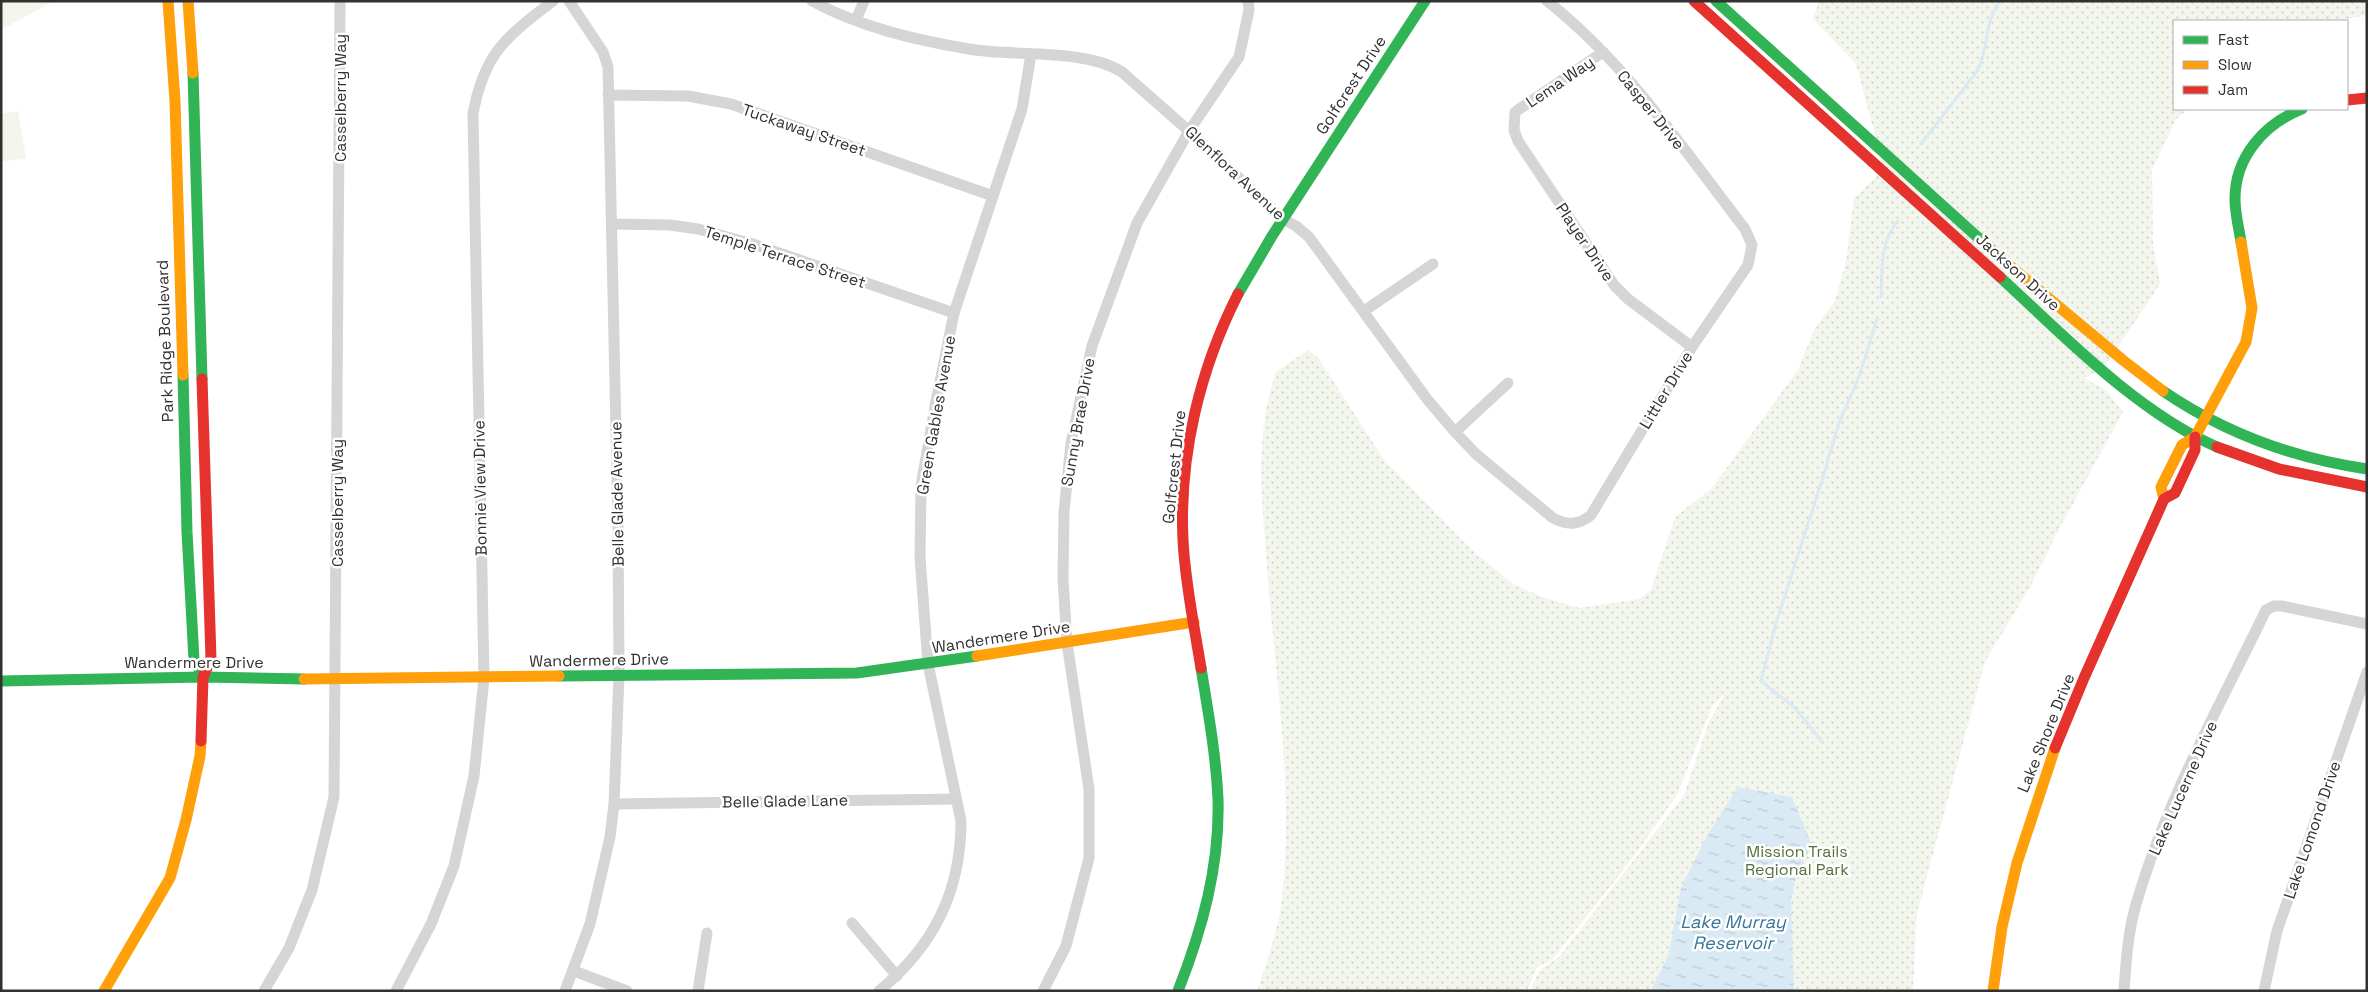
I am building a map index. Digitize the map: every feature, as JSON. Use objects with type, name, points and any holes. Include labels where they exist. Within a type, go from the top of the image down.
[{"type":"main road","name":"Park Ridge Boulevard","points":[[168,1],[175,101],[187,532],[194,660],[203,677]]},
{"type":"main road","name":"Park Ridge Boulevard","points":[[104,991],[170,878],[186,820],[200,756],[203,677],[211,658],[194,114],[191,29],[188,1]]},
{"type":"main road","name":"Golfcrest Drive","points":[[1178,991],[1192,959],[1212,881],[1216,833],[1216,775],[1183,530],[1183,507],[1192,430],[1204,381],[1222,326],[1256,260],[1425,1]]},
{"type":"main road","name":"Jackson Drive","points":[[1694,1],[2093,362],[2137,397],[2195,437],[2256,462],[2293,474],[2367,487]]},
{"type":"main road","name":"Jackson Drive","points":[[1716,1],[2035,288],[2144,377],[2206,418],[2264,445],[2294,455],[2367,469]]},
{"type":"main road","points":[[2348,100],[2367,98]]},
{"type":"main road","name":"Lake Shore Drive","points":[[1993,991],[1997,951],[2015,865],[2042,782],[2164,499],[2175,493],[2195,450],[2195,437],[2246,342],[2252,322],[2252,308],[2235,207],[2239,171],[2249,150],[2264,131],[2284,116],[2299,110]]},
{"type":"main road","name":"Wandermere Drive","points":[[1,680],[203,677],[335,679],[484,678],[857,673],[1067,643],[1194,622]]},
{"type":"street","name":"Casselberry Way","points":[[264,991],[289,948],[312,890],[334,798],[340,1]]},
{"type":"street","name":"Bonnie View Drive","points":[[396,991],[432,924],[454,866],[474,776],[484,678],[473,114],[483,77],[499,46],[513,32],[553,1]]},
{"type":"street","name":"Belle Glade Avenue","points":[[566,991],[590,924],[610,837],[614,804],[619,676],[608,67],[604,52],[569,1]]},
{"type":"street","name":"Glenflora Avenue","points":[[812,1],[856,20],[896,34],[970,49],[1089,59],[1112,65],[1189,131],[1283,219],[1296,226],[1309,237],[1427,399],[1455,432],[1476,454],[1554,518]]},
{"type":"street","points":[[856,20],[864,1]]},
{"type":"street","name":"Sunny Brae Drive","points":[[1043,991],[1066,946],[1089,858],[1089,789],[1067,643],[1063,579],[1064,512],[1071,443],[1092,346],[1137,223],[1189,131],[1239,57],[1249,10],[1248,1]]},
{"type":"street","name":"Casper Drive","points":[[1547,1],[1573,22],[1603,52],[1745,229]]},
{"type":"street","name":"Lema Way","points":[[1518,141],[1514,130],[1515,112],[1603,52]]},
{"type":"street","name":"Green Gables Avenue","points":[[880,991],[913,960],[939,921],[949,898],[961,846],[961,820],[928,664],[920,557],[921,486],[954,313],[1022,109],[1031,54]]},
{"type":"street","name":"Tuckaway Street","points":[[608,95],[688,96],[731,104],[993,196]]},
{"type":"street","name":"Player Drive","points":[[1518,141],[1614,285],[1628,299],[1692,347]]},
{"type":"street","name":"Temple Terrace Street","points":[[612,224],[670,225],[698,229],[753,244],[954,313]]},
{"type":"street","name":"Littler Drive","points":[[1554,518],[1562,523],[1573,524],[1583,522],[1591,515],[1692,347],[1748,265],[1752,245],[1745,229]]},
{"type":"street","points":[[1364,311],[1433,264]]},
{"type":"street","points":[[1455,432],[1508,383]]},
{"type":"street","name":"Lake Lucerne Drive","points":[[2124,991],[2128,943],[2136,902],[2168,813],[2266,610],[2274,606],[2282,606],[2367,624]]},
{"type":"street","name":"Lake Lomond Drive","points":[[2264,991],[2277,931],[2367,672]]},
{"type":"street","name":"Belle Glade Lane","points":[[614,804],[956,799]]},
{"type":"street","points":[[852,923],[897,976]]},
{"type":"street","points":[[698,991],[707,933]]},
{"type":"street","points":[[574,971],[627,991]]},
{"type":"green space","points":[[1,1],[54,1],[1,30]]},
{"type":"green space","name":"Mission Trails Regional Park","points":[[1819,1],[2367,1],[2367,15],[2343,20],[2173,20],[2173,110],[2187,110],[2176,119],[2152,170],[2153,243],[2160,284],[2106,365],[2085,378],[2108,392],[2123,412],[2058,531],[2030,587],[1985,662],[1917,913],[1913,991],[1530,991],[1539,971],[1559,957],[1684,795],[1709,722],[1724,695],[1713,704],[1677,795],[1632,859],[1552,960],[1537,967],[1527,991],[1257,991],[1278,923],[1285,857],[1285,774],[1270,608],[1261,469],[1265,421],[1276,372],[1308,350],[1319,359],[1385,461],[1472,550],[1513,584],[1542,597],[1579,608],[1639,599],[1651,590],[1675,517],[1712,488],[1798,370],[1815,328],[1835,301],[1846,261],[1854,199],[1884,169],[1856,64],[1813,19]]},
{"type":"green space","points":[[18,111],[26,158],[1,162],[1,114]]},
{"type":"water","name":"Lake Murray Reservoir","points":[[1738,787],[1792,797],[1812,845],[1797,873],[1791,900],[1794,991],[1651,991],[1669,954],[1681,888],[1708,834]]},
{"type":"waterway","points":[[1921,144],[1978,70],[1984,52],[1991,17],[2000,1]]},
{"type":"waterway","points":[[1881,297],[1885,247],[1888,237],[1898,221]]},
{"type":"waterway","points":[[1821,740],[1794,707],[1761,681],[1776,623],[1839,423],[1859,377],[1877,319]]},
{"type":"traffic: fast","points":[[1238,294],[1272,236],[1425,1]]},
{"type":"traffic: fast","points":[[1716,1],[2004,261]]},
{"type":"traffic: fast","points":[[193,73],[202,379]]},
{"type":"traffic: fast","points":[[2241,242],[2235,199],[2240,169],[2246,156],[2264,133],[2288,115],[2300,110]]},
{"type":"traffic: fast","points":[[2000,277],[2102,371],[2130,393],[2158,414],[2187,432],[2217,447]]},
{"type":"traffic: fast","points":[[183,375],[187,532],[194,660],[203,677]]},
{"type":"traffic: fast","points":[[2163,391],[2211,420],[2260,442],[2312,458],[2367,469]]},
{"type":"traffic: fast","points":[[559,676],[857,673],[977,656]]},
{"type":"traffic: fast","points":[[1178,991],[1195,945],[1208,897],[1213,873],[1218,824],[1215,766],[1201,668]]},
{"type":"traffic: fast","points":[[1,681],[203,677],[304,679]]},
{"type":"traffic: slow","points":[[168,1],[175,101],[183,375]]},
{"type":"traffic: slow","points":[[188,1],[193,73]]},
{"type":"traffic: slow","points":[[2164,499],[2161,487],[2182,445],[2195,437],[2246,342],[2252,308],[2241,242]]},
{"type":"traffic: slow","points":[[2004,261],[2163,391]]},
{"type":"traffic: slow","points":[[977,656],[1194,622]]},
{"type":"traffic: slow","points":[[304,679],[559,676]]},
{"type":"traffic: slow","points":[[104,991],[170,878],[186,820],[200,756],[201,741]]},
{"type":"traffic: slow","points":[[1993,991],[2002,927],[2017,863],[2055,748]]},
{"type":"traffic: jam","points":[[1694,1],[2000,277]]},
{"type":"traffic: jam","points":[[2348,100],[2367,98]]},
{"type":"traffic: jam","points":[[1201,668],[1184,556],[1183,508],[1185,476],[1195,413],[1203,382],[1213,352],[1238,294]]},
{"type":"traffic: jam","points":[[201,741],[203,677],[211,659],[202,379]]},
{"type":"traffic: jam","points":[[2055,748],[2084,678],[2164,499],[2175,493],[2195,450],[2195,437]]},
{"type":"traffic: jam","points":[[2217,447],[2279,469],[2367,487]]}]
